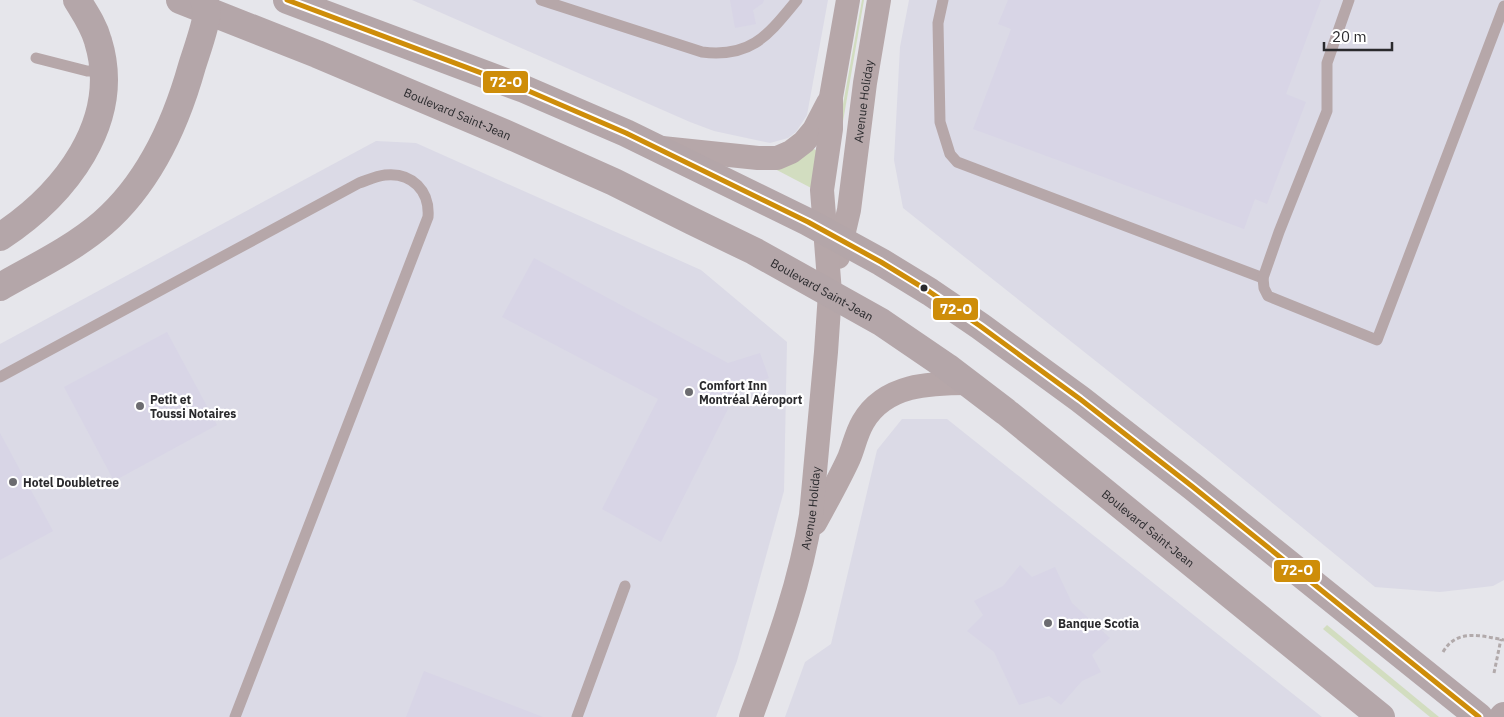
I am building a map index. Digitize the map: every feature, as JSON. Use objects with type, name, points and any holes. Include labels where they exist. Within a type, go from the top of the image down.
[{"type":"main road","points":[[0,238],[31,214],[63,180],[81,154],[97,124],[102,106],[103,71],[98,41],[92,25],[77,0]]},
{"type":"main road","name":"Boulevard Saint-Jean","points":[[180,0],[206,6],[614,182],[754,251],[901,334],[969,383],[1126,508],[1381,717]]},
{"type":"main road","points":[[287,0],[524,89],[658,147],[833,236],[930,292],[1032,363],[1193,487],[1479,717]]},
{"type":"main road","points":[[329,0],[359,27]]},
{"type":"main road","points":[[0,287],[60,252],[103,222],[122,204],[141,181],[168,133],[179,106],[188,79],[206,6]]},
{"type":"street","name":"Avenue Holiday","points":[[751,717],[789,610],[808,538],[814,488],[833,236],[822,190],[831,129],[831,97],[848,0]]},
{"type":"street","name":"Avenue Holiday","points":[[833,236],[849,210],[865,83],[879,0]]},
{"type":"street","points":[[658,147],[758,158],[777,158],[791,152],[810,136],[831,97]]},
{"type":"street","points":[[808,538],[850,456],[862,423],[874,408],[892,395],[914,386],[936,383],[969,383]]},
{"type":"lane","points":[[541,0],[702,52],[719,54],[742,50],[761,39],[770,32],[797,0]]},
{"type":"lane","points":[[943,0],[938,24],[940,122],[950,154],[957,162],[1263,278]]},
{"type":"lane","points":[[1349,0],[1326,63],[1327,111],[1279,232],[1263,278],[1264,288],[1268,296],[1377,340],[1504,6]]},
{"type":"lane","points":[[36,58],[87,71],[103,71]]},
{"type":"lane","points":[[0,377],[359,183],[388,175],[404,176],[422,189],[429,207],[428,217],[235,717]]},
{"type":"lane","points":[[577,717],[625,586]]},
{"type":"path","points":[[1443,652],[1453,639],[1465,635],[1486,636],[1502,640],[1494,673]]},
{"type":"shaded area","points":[[412,0],[828,0],[807,115],[796,132],[788,138],[770,143],[714,131],[690,122]]},
{"type":"shaded area","points":[[909,0],[1504,0],[1504,580],[1493,586],[1440,592],[1375,587],[1209,451],[903,208],[894,160],[900,47]]},
{"type":"shaded area","points":[[376,141],[416,143],[701,270],[787,342],[784,491],[737,661],[716,717],[0,717],[0,344]]},
{"type":"shaded area","points":[[902,419],[947,419],[1322,717],[785,717],[805,662],[831,644],[877,450]]},
{"type":"green space","points":[[862,0],[864,0],[837,156],[842,110]]},
{"type":"green space","points":[[814,149],[819,152],[815,190],[773,168],[796,161]]},
{"type":"green space","points":[[1327,625],[1439,717],[1430,717],[1323,629]]},
{"type":"building","points":[[730,0],[764,0],[763,3],[753,10],[756,24],[735,28]]},
{"type":"building","points":[[1008,0],[1321,0],[1286,94],[1306,102],[1267,204],[1255,199],[1244,229],[973,129],[1011,29],[998,24]]},
{"type":"building","points":[[534,258],[728,363],[760,353],[769,378],[738,389],[661,542],[602,509],[658,399],[502,317]]},
{"type":"building","name":"Petit et Toussi Notaires","points":[[167,332],[217,425],[114,481],[64,387]]},
{"type":"building","name":"Hotel Doubletree","points":[[0,433],[53,531],[0,560]]},
{"type":"building","points":[[1020,565],[1032,577],[1055,567],[1072,603],[1110,638],[1092,655],[1101,672],[1082,681],[1061,705],[1049,696],[1019,705],[994,652],[967,631],[983,615],[974,601],[1003,586]]},
{"type":"building","points":[[424,671],[543,717],[406,717]]},
{"type":"transit line","name":"72-O","points":[[287,0],[524,89],[626,133],[808,222],[881,262],[980,326],[1080,399],[1193,487],[1479,717]]},
{"type":"place","name":"Comfort Inn Montréal Aéroport","points":[[689,392]]},
{"type":"place","name":"Petit et Toussi Notaires","points":[[140,406]]},
{"type":"place","name":"Hotel Doubletree","points":[[13,482]]},
{"type":"place","name":"Banque Scotia","points":[[1048,623]]}]
